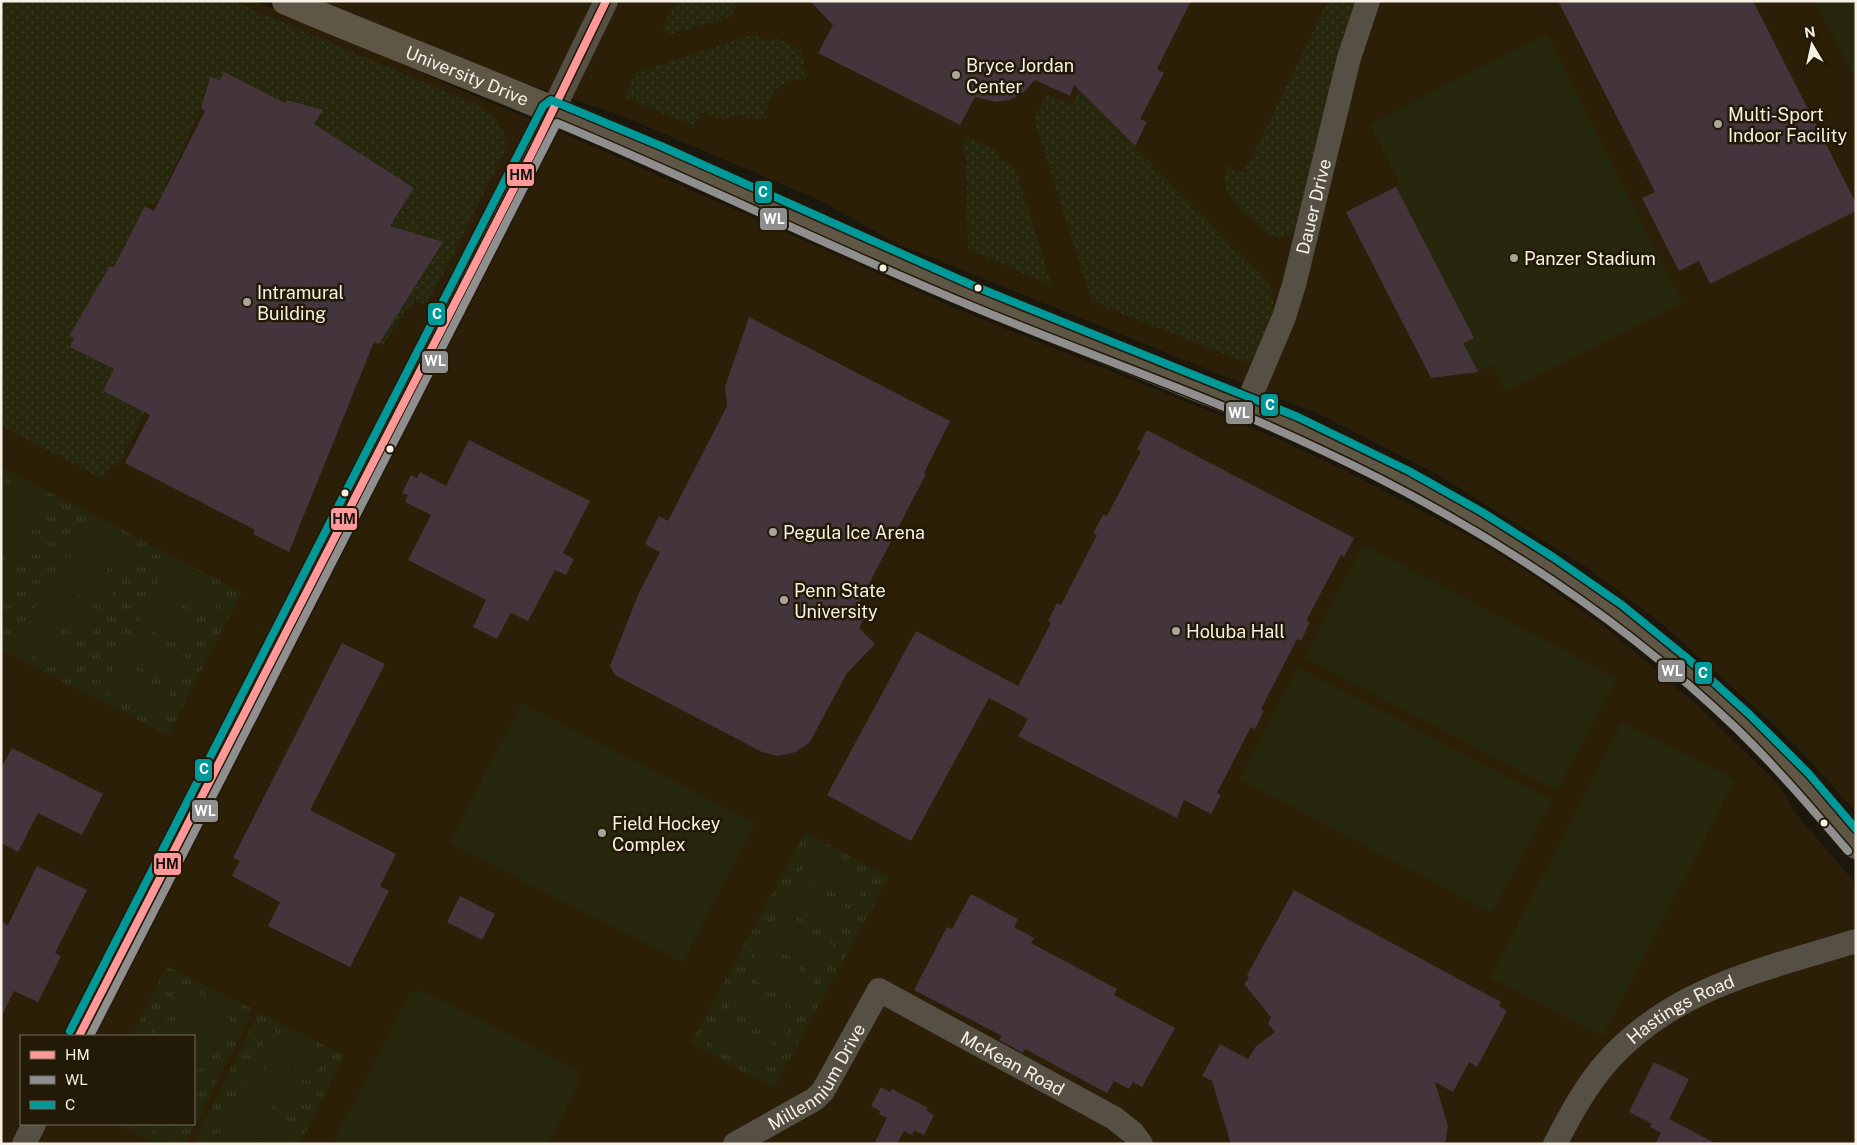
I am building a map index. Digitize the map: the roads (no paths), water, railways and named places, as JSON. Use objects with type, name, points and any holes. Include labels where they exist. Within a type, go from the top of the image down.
[{"type":"main road","name":"University Drive","points":[[286,1],[552,110],[946,284],[1246,407],[1350,452],[1474,518],[1545,564],[1650,640],[1730,709],[1810,788],[1856,845]]},
{"type":"street","points":[[80,1035],[525,167],[606,1]]},
{"type":"street","name":"Dauer Drive","points":[[1246,407],[1284,317],[1294,285],[1349,58],[1368,1]]},
{"type":"street","name":"Hastings Road","points":[[1555,1144],[1575,1107],[1605,1064],[1652,1020],[1692,996],[1724,982],[1856,941]]},
{"type":"street","name":"Millennium Drive","points":[[735,1144],[815,1099],[823,1091],[879,990]]},
{"type":"street","name":"McKean Road","points":[[879,990],[1114,1118],[1133,1134],[1141,1144]]},
{"type":"street","points":[[24,1144],[34,1125]]},
{"type":"place","name":"Bryce Jordan Center","points":[[956,75]]},
{"type":"place","name":"Multi-Sport Indoor Facility","points":[[1718,124]]},
{"type":"place","name":"Panzer Stadium","points":[[1514,258]]},
{"type":"place","name":"Intramural Building","points":[[247,302]]},
{"type":"place","name":"Pegula Ice Arena","points":[[773,532]]},
{"type":"place","name":"Penn State University","points":[[784,600]]},
{"type":"place","name":"Holuba Hall","points":[[1176,631]]},
{"type":"place","name":"Field Hockey Complex","points":[[602,833]]}]
